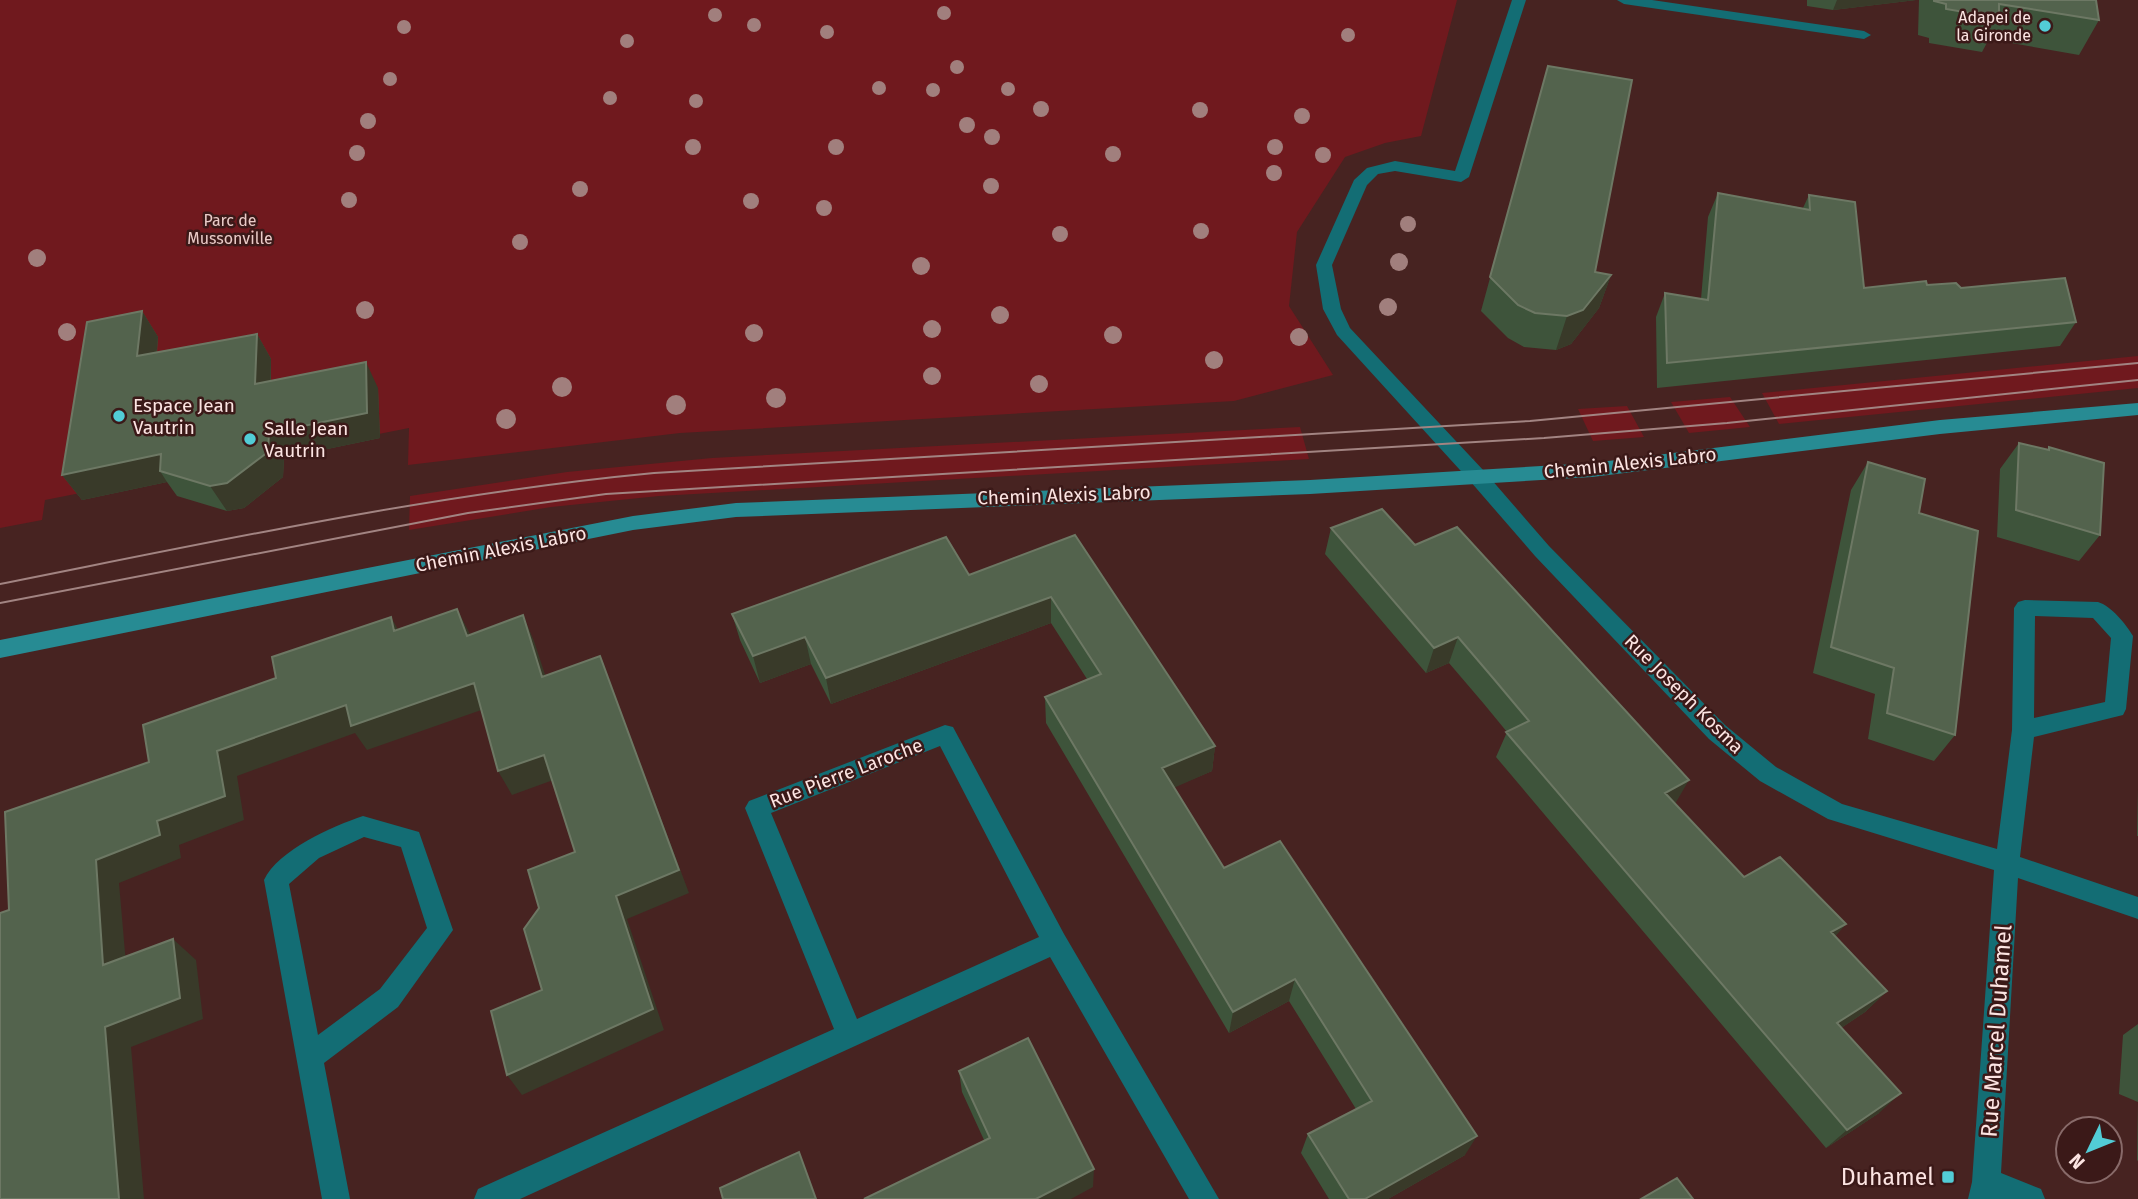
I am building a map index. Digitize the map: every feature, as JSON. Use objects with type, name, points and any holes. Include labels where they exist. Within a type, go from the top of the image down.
[{"type":"street","name":"Rue Joseph Kosma","points":[[1519,0],[1461,177],[1395,166],[1373,171],[1360,183],[1324,265],[1332,309],[1343,331],[1542,551],[1717,732],[1768,774],[1836,812],[2007,863],[2138,908]]},
{"type":"street","points":[[1624,0],[1864,35]]},
{"type":"street","name":"Chemin Alexis Labro","points":[[0,649],[633,523],[736,510],[1310,486],[1592,470],[1940,427],[2138,409]]},
{"type":"street","name":"Rue Marcel Duhamel","points":[[1984,1190],[2007,863],[2023,730],[2025,608],[2098,610],[2122,636],[2115,709],[2023,730]]},
{"type":"street","name":"Rue Pierre Laroche","points":[[850,1035],[757,808],[945,734],[1055,942],[1205,1199]]},
{"type":"street","points":[[310,1057],[389,998],[440,930],[411,839],[363,826],[310,850],[276,880],[336,1199]]},
{"type":"street","points":[[488,1199],[1055,942]]},
{"type":"street","points":[[1984,1190],[2031,1199]]},
{"type":"green space","name":"Parc de Mussonville","points":[[0,0],[1457,0],[1421,136],[1385,143],[1345,157],[1297,232],[1289,306],[1333,375],[1234,401],[680,433],[408,465],[409,428],[45,500],[42,520],[0,528]]},
{"type":"green space","points":[[2138,356],[2138,388],[1779,424],[1762,393]]},
{"type":"green space","points":[[1730,397],[1750,427],[1689,433],[1671,402]]},
{"type":"green space","points":[[1627,406],[1644,437],[1593,441],[1578,409]]},
{"type":"green space","points":[[1300,427],[1309,459],[659,496],[551,507],[409,530],[410,496],[567,472],[712,458]]},
{"type":"building","points":[[1934,0],[2096,0],[2099,20],[1999,4],[1999,18],[1946,9],[1946,4]]},
{"type":"building","points":[[1548,66],[1632,80],[1595,272],[1611,275],[1583,310],[1567,316],[1535,313],[1518,305],[1490,277]]},
{"type":"building","points":[[1718,193],[1810,210],[1809,195],[1855,202],[1864,288],[1926,281],[1927,285],[1956,283],[1961,288],[2065,278],[2076,322],[1667,363],[1665,293],[1708,300]]},
{"type":"building","points":[[142,311],[137,356],[257,334],[255,384],[366,362],[367,413],[269,433],[268,452],[227,483],[210,486],[160,471],[161,454],[62,475],[87,322]]},
{"type":"building","points":[[2019,443],[2049,450],[2049,447],[2104,463],[2100,535],[2016,510]]},
{"type":"building","points":[[1868,462],[1925,479],[1919,513],[1978,531],[1955,735],[1887,713],[1894,668],[1831,647]]},
{"type":"building","points":[[1382,509],[1415,545],[1457,527],[1689,780],[1665,793],[1744,877],[1780,857],[1846,924],[1831,932],[1887,991],[1837,1023],[1901,1093],[1847,1130],[1506,732],[1529,721],[1458,637],[1434,648],[1331,528]]},
{"type":"building","points":[[1075,535],[1215,746],[1162,768],[1224,868],[1280,841],[1477,1136],[1365,1199],[1349,1199],[1308,1134],[1372,1101],[1295,979],[1233,1012],[1045,697],[1101,674],[1051,597],[826,678],[805,637],[753,656],[732,614],[946,537],[969,575]]},
{"type":"building","points":[[457,609],[467,636],[523,615],[542,677],[600,656],[679,870],[616,896],[653,1009],[507,1075],[491,1011],[542,990],[524,929],[539,908],[528,870],[575,852],[544,755],[498,771],[474,683],[351,726],[346,705],[217,751],[225,796],[157,821],[160,835],[96,860],[103,965],[173,939],[180,998],[105,1027],[119,1199],[0,1199],[0,913],[9,910],[5,812],[149,762],[143,725],[276,678],[272,657],[391,617],[394,631]]},
{"type":"building","points":[[1028,1038],[1094,1169],[1036,1199],[864,1199],[990,1138],[959,1071]]},
{"type":"building","points":[[799,1152],[816,1199],[723,1199],[720,1188]]},
{"type":"building","points":[[1677,1178],[1693,1199],[1641,1199]]},
{"type":"tram line","points":[[0,584],[407,506],[654,473],[1530,421],[2138,363]]},
{"type":"tram line","points":[[0,603],[468,513],[606,494],[1544,438],[1727,423],[2138,380]]},
{"type":"place","name":"Adapei de la Gironde","points":[[2045,26]]},
{"type":"place","name":"Espace Jean Vautrin","points":[[119,416]]},
{"type":"place","name":"Salle Jean Vautrin","points":[[250,439]]},
{"type":"place","name":"Duhamel","points":[[1948,1177]]}]
